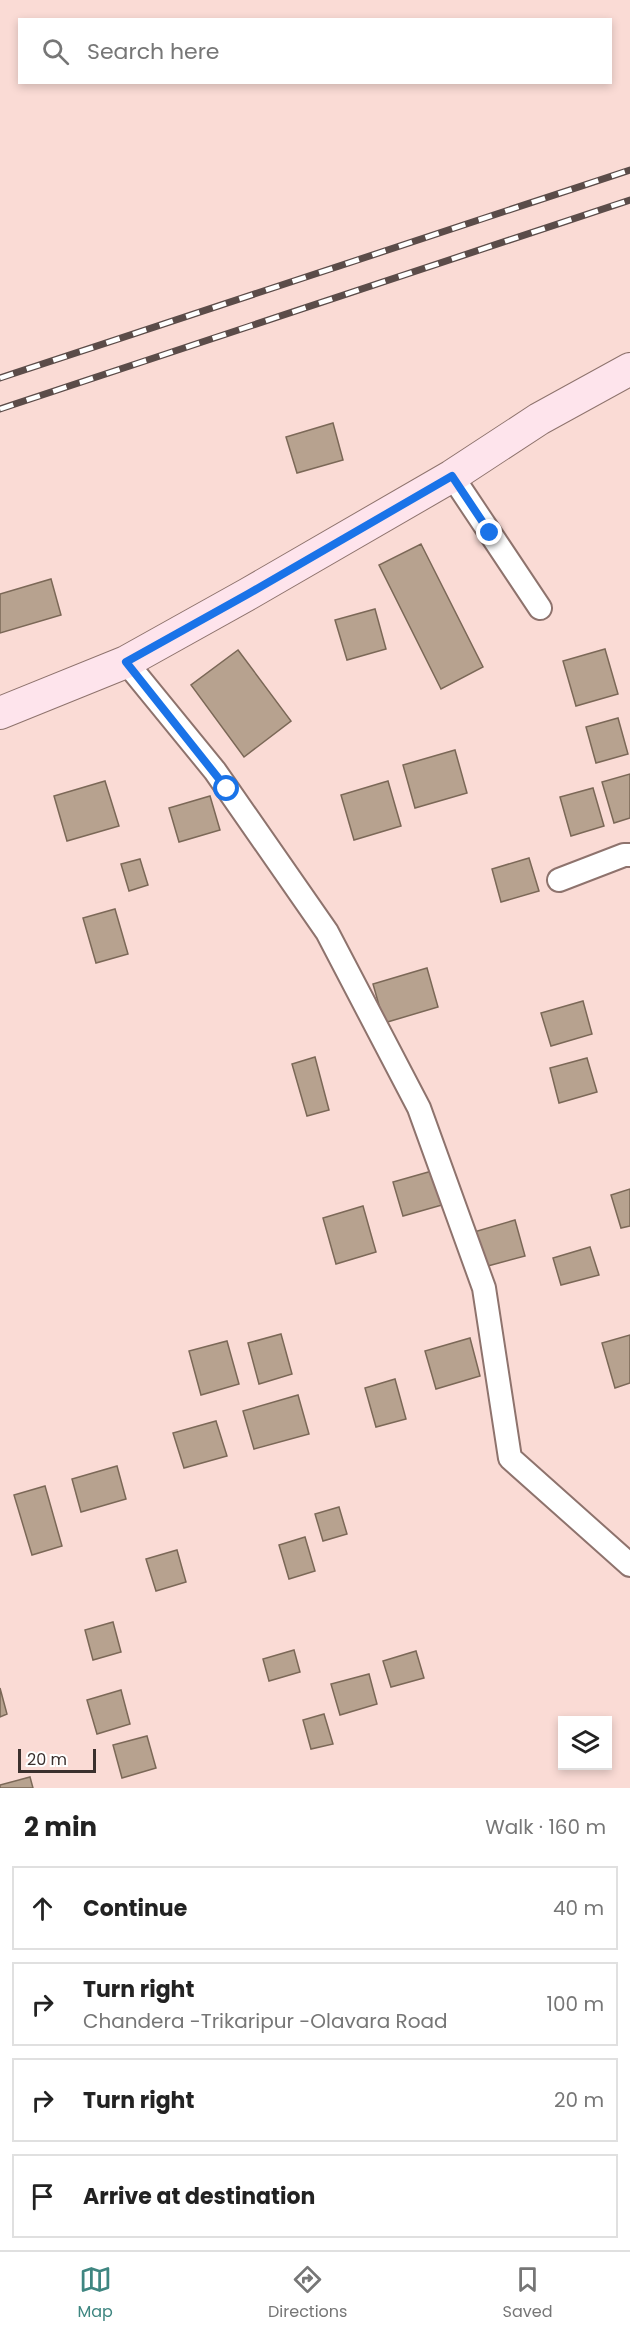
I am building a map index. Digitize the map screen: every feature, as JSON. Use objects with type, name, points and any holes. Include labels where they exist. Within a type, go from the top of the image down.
[{"type":"main road","points":[[0,713],[126,662],[452,476],[539,419],[630,369]]},
{"type":"street","points":[[452,476],[540,608]]},
{"type":"street","points":[[126,662],[215,771],[327,932],[419,1108],[484,1288],[510,1458],[630,1565]]},
{"type":"street","points":[[559,880],[624,855],[630,855]]},
{"type":"building","points":[[333,423],[343,460],[297,473],[286,437]]},
{"type":"building","points":[[421,544],[483,667],[441,689],[379,565]]},
{"type":"building","points":[[51,579],[61,615],[0,633],[0,594]]},
{"type":"building","points":[[375,609],[386,649],[347,660],[335,620]]},
{"type":"building","points":[[605,649],[618,694],[576,706],[563,661]]},
{"type":"building","points":[[238,650],[291,721],[244,757],[191,685]]},
{"type":"building","points":[[618,718],[628,754],[596,763],[586,727]]},
{"type":"building","points":[[455,750],[467,793],[415,808],[403,765]]},
{"type":"building","points":[[630,774],[630,818],[614,823],[602,782]]},
{"type":"building","points":[[105,781],[119,826],[67,841],[54,796]]},
{"type":"building","points":[[388,781],[401,826],[354,840],[341,795]]},
{"type":"building","points":[[593,788],[604,826],[571,836],[560,797]]},
{"type":"building","points":[[210,796],[220,830],[179,842],[169,808]]},
{"type":"building","points":[[529,858],[539,891],[501,902],[492,869]]},
{"type":"building","points":[[140,859],[148,885],[129,891],[121,864]]},
{"type":"building","points":[[115,909],[128,954],[96,963],[83,918]]},
{"type":"building","points":[[427,968],[438,1007],[384,1023],[373,984]]},
{"type":"building","points":[[583,1001],[592,1034],[551,1046],[541,1013]]},
{"type":"building","points":[[315,1057],[329,1110],[307,1116],[292,1064]]},
{"type":"building","points":[[587,1058],[597,1092],[559,1103],[550,1068]]},
{"type":"building","points":[[432,1171],[442,1205],[403,1216],[393,1182]]},
{"type":"building","points":[[630,1189],[630,1226],[621,1228],[611,1195]]},
{"type":"building","points":[[363,1206],[376,1252],[336,1264],[323,1218]]},
{"type":"building","points":[[515,1220],[525,1256],[484,1267],[474,1232]]},
{"type":"building","points":[[590,1247],[599,1275],[561,1285],[553,1258]]},
{"type":"building","points":[[281,1334],[292,1374],[259,1384],[248,1343]]},
{"type":"building","points":[[630,1335],[630,1383],[615,1388],[602,1343]]},
{"type":"building","points":[[470,1338],[480,1376],[436,1389],[425,1351]]},
{"type":"building","points":[[227,1341],[239,1384],[201,1395],[189,1351]]},
{"type":"building","points":[[395,1379],[406,1419],[376,1427],[365,1388]]},
{"type":"building","points":[[298,1395],[309,1434],[254,1449],[243,1411]]},
{"type":"building","points":[[216,1421],[227,1456],[184,1468],[173,1433]]},
{"type":"building","points":[[117,1466],[126,1499],[81,1512],[72,1479]]},
{"type":"building","points":[[45,1486],[62,1546],[32,1555],[14,1495]]},
{"type":"building","points":[[339,1507],[347,1534],[323,1541],[315,1514]]},
{"type":"building","points":[[305,1537],[315,1571],[289,1579],[279,1545]]},
{"type":"building","points":[[177,1550],[186,1582],[156,1591],[146,1559]]},
{"type":"building","points":[[113,1622],[121,1652],[93,1660],[85,1630]]},
{"type":"building","points":[[294,1650],[300,1672],[269,1681],[263,1659]]},
{"type":"building","points":[[416,1651],[424,1678],[391,1687],[383,1661]]},
{"type":"building","points":[[369,1674],[377,1704],[340,1715],[331,1684]]},
{"type":"building","points":[[0,1688],[7,1714],[0,1717]]},
{"type":"building","points":[[121,1690],[130,1724],[97,1734],[87,1700]]},
{"type":"building","points":[[324,1714],[333,1744],[311,1749],[303,1720]]},
{"type":"building","points":[[147,1736],[156,1768],[122,1778],[113,1745]]},
{"type":"building","points":[[30,1777],[33,1788],[0,1788],[0,1785]]},
{"type":"railway","points":[[0,378],[630,170]]},
{"type":"railway","points":[[0,409],[630,200]]},
{"type":"route","points":[[227,789],[215,771],[126,662],[452,476],[490,533]]}]
